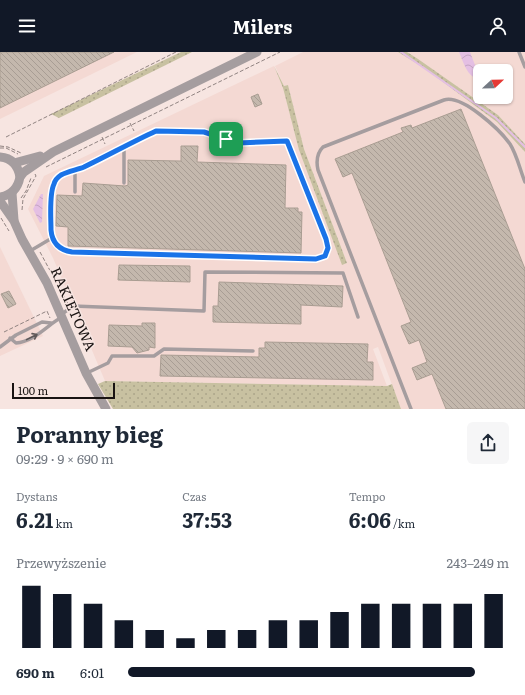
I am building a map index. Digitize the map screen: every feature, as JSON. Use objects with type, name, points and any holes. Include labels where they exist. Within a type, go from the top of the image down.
[{"type":"street","points":[[14,163],[53,152],[130,121],[257,52]]},
{"type":"street","points":[[0,197],[12,193],[18,186],[20,177],[24,172],[53,152]]},
{"type":"street","points":[[0,157],[5,157],[14,163],[20,177]]},
{"type":"street","name":"RAKIETOWA","points":[[12,193],[14,221]]},
{"type":"street","name":"RAKIETOWA","points":[[0,201],[33,249],[86,373],[106,409]]},
{"type":"lane","points":[[519,52],[525,67]]},
{"type":"lane","points":[[411,409],[318,170],[317,158],[319,152],[327,146],[444,100],[454,99],[490,122],[510,145],[525,182]]},
{"type":"lane","points":[[156,131],[204,132],[238,143],[287,141],[326,239],[327,253],[322,258],[316,259],[72,252],[62,249],[52,238],[52,186],[60,175],[75,170],[124,145],[156,131]]},
{"type":"lane","points":[[124,145],[124,183]]},
{"type":"lane","points":[[75,170],[75,192]]},
{"type":"lane","points":[[33,249],[52,238]]},
{"type":"lane","points":[[10,338],[16,343],[20,343],[45,330],[51,322],[62,316],[70,307],[73,306],[204,311],[205,272],[343,273],[358,317]]},
{"type":"lane","points":[[0,347],[10,338],[42,322],[51,322]]},
{"type":"lane","points":[[86,373],[108,363],[112,356],[154,356],[164,349],[253,351]]},
{"type":"path","points":[[6,137],[176,52]]},
{"type":"path","points":[[46,168],[130,121],[280,52]]},
{"type":"path","points":[[130,121],[134,131]]},
{"type":"path","points":[[0,146],[14,149],[23,155]]},
{"type":"path","points":[[20,201],[26,192],[31,176],[39,171]]},
{"type":"path","points":[[22,215],[23,199],[36,176],[35,173]]},
{"type":"path","points":[[33,249],[70,307]]},
{"type":"path","points":[[4,332],[47,311],[51,322]]},
{"type":"shaded area","points":[[0,52],[137,52],[0,119]]},
{"type":"shaded area","points":[[181,52],[192,52],[59,118],[51,114]]},
{"type":"shaded area","points":[[303,52],[398,52],[424,68],[497,122],[525,152],[525,409],[401,409],[378,347],[373,349],[387,386],[105,381],[53,258],[28,209],[44,176],[274,66],[283,88],[299,150],[342,264],[347,263],[304,149],[288,85],[284,86],[275,66]]},
{"type":"shaded area","points":[[398,52],[407,52],[473,98],[473,104],[482,104],[498,115],[525,144],[525,152],[497,122],[424,68]]},
{"type":"shaded area","points":[[407,52],[525,52],[525,144],[498,115],[482,104],[513,104],[513,64],[473,64],[473,98]]},
{"type":"shaded area","points":[[274,66],[284,86],[288,85],[304,149],[347,263],[342,265],[299,150],[283,88]]},
{"type":"shaded area","points":[[0,247],[43,336],[0,356]]},
{"type":"shaded area","points":[[105,381],[387,386],[392,384],[401,409],[113,409],[98,384]]},
{"type":"water","points":[[459,52],[470,52],[475,64],[473,64],[473,76],[469,73]]},
{"type":"water","points":[[41,194],[43,194],[42,222],[40,223],[33,209]]},
{"type":"building","points":[[0,52],[114,52],[0,108]]},
{"type":"building","points":[[258,94],[262,104],[255,107],[251,97]]},
{"type":"building","points":[[461,109],[525,269],[525,409],[446,409],[432,374],[417,380],[412,368],[427,362],[419,340],[409,344],[401,326],[411,322],[352,173],[343,177],[335,159],[403,132],[401,128],[411,125],[412,128]]},
{"type":"building","points":[[181,146],[198,146],[197,162],[286,165],[285,208],[298,208],[298,212],[302,212],[301,253],[68,246],[68,227],[56,226],[57,195],[82,196],[83,183],[128,185],[128,160],[181,161]]},
{"type":"building","points":[[119,265],[190,266],[190,282],[118,280]]},
{"type":"building","points":[[219,282],[343,286],[342,307],[301,305],[301,324],[213,322],[213,306],[218,306]]},
{"type":"building","points":[[9,291],[16,304],[8,308],[1,294]]},
{"type":"building","points":[[142,323],[155,323],[155,348],[149,347],[149,350],[137,353],[132,347],[108,346],[109,325],[142,326]]},
{"type":"building","points":[[265,342],[368,344],[367,362],[373,362],[373,380],[160,376],[161,355],[259,357],[259,348],[265,348]]},
{"type":"waterway","points":[[401,52],[496,118],[525,147]]},
{"type":"route","points":[[156,131],[204,132],[226,139],[238,143],[287,141],[326,239],[328,248],[325,256],[316,259],[72,252],[66,251],[57,246],[52,238],[52,186],[60,175],[83,167],[130,142],[156,131]]}]
